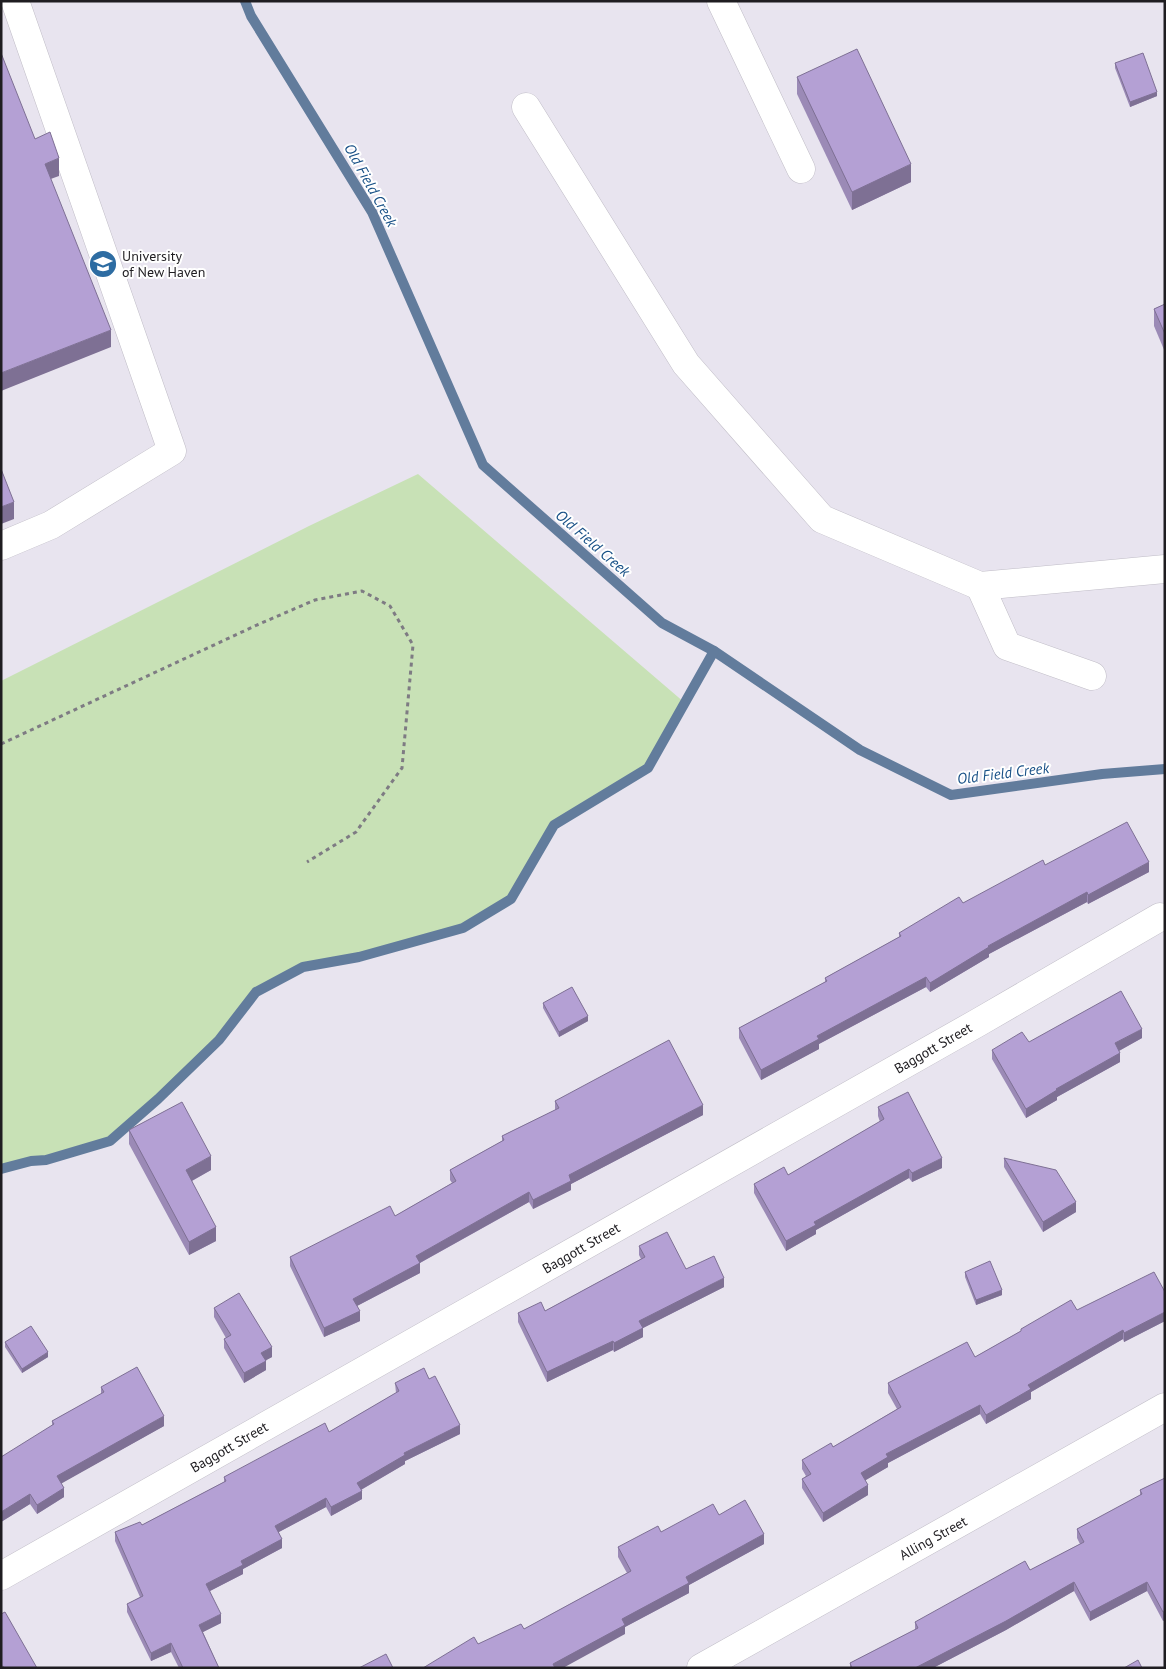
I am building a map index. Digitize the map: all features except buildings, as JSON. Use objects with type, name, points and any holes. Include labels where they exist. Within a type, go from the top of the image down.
[{"type":"street","points":[[1,546],[51,525],[172,451],[15,1]]},
{"type":"street","points":[[721,1],[801,169]]},
{"type":"street","points":[[526,107],[686,364],[822,519],[980,586],[1165,569]]},
{"type":"street","points":[[980,586],[1007,646],[1092,676]]},
{"type":"street","name":"Baggott Street","points":[[1,1576],[979,1022],[1160,917]]},
{"type":"street","name":"Alling Street","points":[[701,1668],[1165,1407]]},
{"type":"path","points":[[1,744],[315,600],[362,592],[390,606],[413,645],[402,768],[356,832],[307,862]]},
{"type":"green space","points":[[418,474],[685,703],[648,768],[554,825],[511,899],[463,928],[359,957],[302,967],[256,992],[219,1040],[158,1099],[110,1141],[46,1160],[1,1170],[1,681],[309,526]]},
{"type":"waterway","name":"Old Field Creek","points":[[245,1],[251,16],[372,212],[483,465],[662,623],[714,651],[860,750],[951,795],[1102,774],[1165,769]]},
{"type":"waterway","points":[[1,1169],[31,1161],[46,1160],[110,1141],[158,1099],[219,1040],[256,992],[303,967],[359,957],[463,928],[511,899],[554,825],[648,768],[714,651]]},
{"type":"place","name":"University of New Haven","points":[[103,264]]}]
